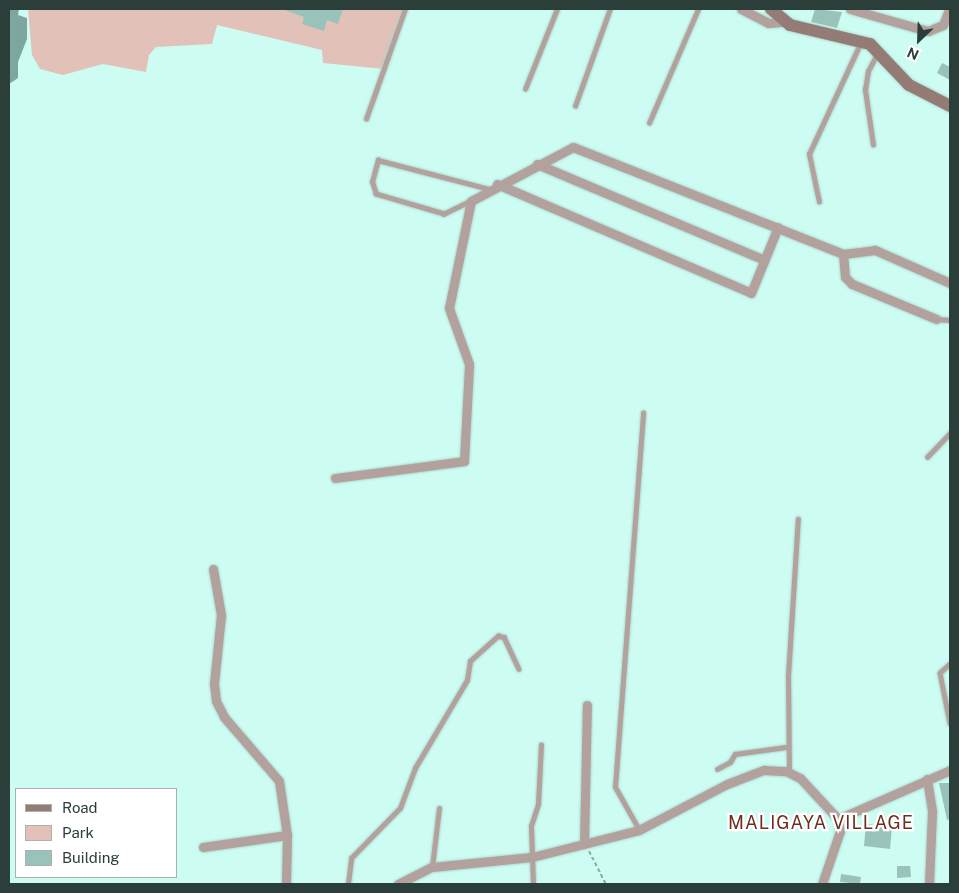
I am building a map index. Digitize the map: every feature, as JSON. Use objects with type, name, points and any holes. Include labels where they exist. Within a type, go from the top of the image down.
[{"type":"main road","points":[[771,9],[784,22],[862,41],[879,51],[909,85],[950,106]]},
{"type":"street","points":[[740,9],[768,23],[784,22]]},
{"type":"street","points":[[850,9],[868,11],[928,31],[943,24],[949,9]]},
{"type":"street","points":[[335,478],[464,461],[469,364],[449,308],[471,201],[493,186],[573,147],[843,254],[875,250],[950,283]]},
{"type":"street","points":[[537,164],[764,260]]},
{"type":"street","points":[[493,186],[751,293],[778,227]]},
{"type":"street","points":[[843,254],[845,277],[852,284],[936,319]]},
{"type":"street","points":[[213,569],[222,615],[214,684],[216,701],[224,717],[277,778],[287,835],[286,884]]},
{"type":"street","points":[[584,844],[586,705]]},
{"type":"street","points":[[398,884],[432,867],[532,857],[639,830],[727,784],[764,770],[790,772],[800,778],[838,819],[840,832],[822,884]]},
{"type":"street","points":[[838,819],[927,778],[950,770]]},
{"type":"street","points":[[927,778],[932,812],[929,884]]},
{"type":"street","points":[[203,847],[287,835]]},
{"type":"lane","points":[[366,119],[405,9]]},
{"type":"lane","points":[[525,89],[556,9]]},
{"type":"lane","points":[[575,106],[610,9]]},
{"type":"lane","points":[[649,122],[698,9]]},
{"type":"lane","points":[[819,202],[809,154],[862,41]]},
{"type":"lane","points":[[873,145],[865,90],[868,70],[879,51]]},
{"type":"lane","points":[[471,201],[444,214],[376,194],[372,182],[378,160],[493,186]]},
{"type":"lane","points":[[936,319],[950,320]]},
{"type":"lane","points":[[639,830],[615,786],[642,413]]},
{"type":"lane","points":[[927,457],[950,433]]},
{"type":"lane","points":[[790,772],[786,747],[798,519]]},
{"type":"lane","points":[[348,884],[351,858],[400,808],[414,768],[467,680],[470,661],[498,636],[504,637],[518,669]]},
{"type":"lane","points":[[950,664],[940,673],[950,723]]},
{"type":"lane","points":[[533,884],[531,826],[538,804],[541,745]]},
{"type":"lane","points":[[717,769],[730,762],[735,754],[786,747]]},
{"type":"lane","points":[[432,867],[439,808]]},
{"type":"path","points":[[584,844],[606,884]]},
{"type":"green space","points":[[28,9],[405,9],[384,69],[323,63],[322,50],[217,25],[212,44],[156,47],[149,55],[146,72],[103,64],[63,75],[40,69],[32,55]]},
{"type":"water","points":[[9,9],[19,9],[18,15],[27,18],[27,39],[18,62],[18,78],[9,84]]},
{"type":"building","points":[[282,9],[343,9],[338,24],[327,20],[324,31],[302,24],[304,17]]},
{"type":"building","points":[[815,9],[842,12],[837,28],[811,22]]},
{"type":"building","points":[[942,63],[950,67],[950,80],[937,73]]},
{"type":"building","points":[[939,783],[950,783],[950,819],[947,820]]},
{"type":"building","points":[[866,824],[892,827],[890,849],[864,846]]},
{"type":"building","points":[[897,866],[910,866],[911,877],[897,878]]},
{"type":"building","points":[[841,874],[861,877],[860,884],[840,882]]},
{"type":"district","name":"MALIGAYA VILLAGE","points":[[821,823]]}]
